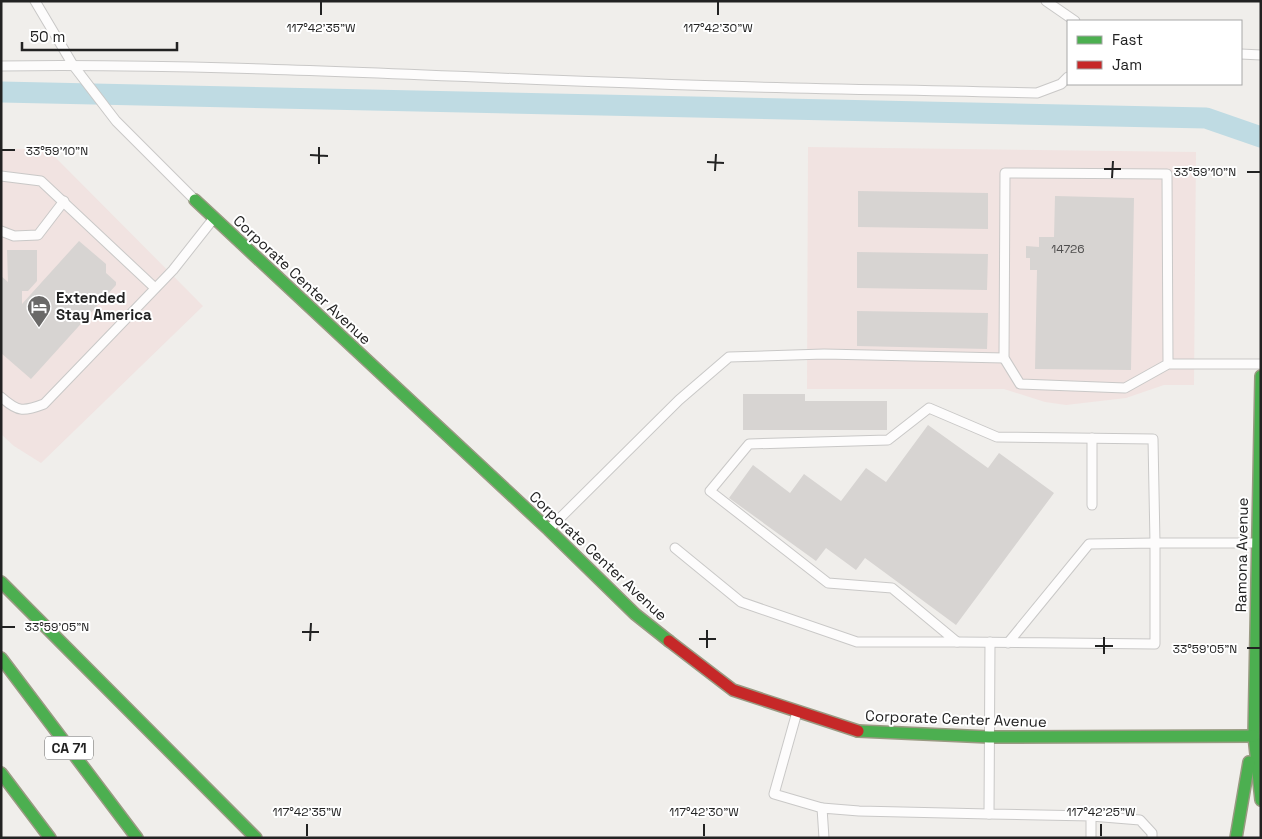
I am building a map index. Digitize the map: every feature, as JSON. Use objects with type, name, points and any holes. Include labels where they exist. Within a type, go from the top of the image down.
[{"type":"main road","name":"Corporate Center Avenue","points":[[195,200],[549,530],[635,614],[732,690],[855,731],[989,737],[1254,736]]},
{"type":"main road","name":"Ramona Avenue","points":[[1261,376],[1254,736],[1261,800]]},
{"type":"main road","points":[[1,582],[256,838]]},
{"type":"main road","name":"CA 71","points":[[1,658],[138,838]]},
{"type":"main road","name":"Ramona Avenue","points":[[1236,838],[1254,736]]},
{"type":"main road","points":[[1,773],[50,838]]},
{"type":"lane","points":[[35,1],[73,65],[116,122],[195,200]]},
{"type":"lane","points":[[1046,1],[1074,20]]},
{"type":"lane","points":[[1242,54],[1261,54]]},
{"type":"lane","points":[[1,66],[73,65],[316,70],[687,85],[1037,93],[1061,84],[1067,78]]},
{"type":"lane","points":[[1168,364],[1166,174],[1005,173],[1004,358],[1020,384],[1125,388],[1168,364],[1261,364]]},
{"type":"lane","points":[[1,176],[41,181],[155,288]]},
{"type":"lane","points":[[1,231],[14,236],[38,235],[64,201]]},
{"type":"lane","points":[[1,397],[13,408],[26,411],[44,404],[173,270],[214,218]]},
{"type":"lane","points":[[549,530],[679,400],[730,357],[769,354],[824,354],[1004,358]]},
{"type":"lane","points":[[675,548],[741,602],[857,642],[1155,644],[1153,439],[997,437],[929,408],[888,440],[749,444],[710,491],[828,583],[892,588],[957,642]]},
{"type":"lane","points":[[1092,438],[1092,505]]},
{"type":"lane","points":[[1008,643],[1089,544],[1257,544]]},
{"type":"lane","points":[[989,814],[990,642]]},
{"type":"lane","points":[[798,712],[774,794],[822,808],[859,811],[1091,816],[1140,820],[1152,833],[1152,838]]},
{"type":"lane","points":[[822,808],[824,838]]},
{"type":"lane","points":[[1091,816],[1091,838]]},
{"type":"shaded area","points":[[808,147],[1196,152],[1194,385],[1164,385],[1126,398],[1066,405],[1045,402],[1004,389],[807,389]]},
{"type":"shaded area","points":[[1,149],[47,149],[203,306],[41,463],[14,446],[1,434]]},
{"type":"building","points":[[858,191],[988,193],[988,229],[858,227]]},
{"type":"building","points":[[1055,196],[1134,198],[1131,370],[1035,369],[1037,270],[1030,270],[1030,258],[1026,258],[1026,246],[1039,247],[1039,237],[1054,237]]},
{"type":"building","name":"Extended Stay America","points":[[79,241],[106,264],[106,273],[116,282],[116,285],[31,379],[1,353],[1,276],[8,282],[7,250],[37,250],[37,281],[28,291],[22,291],[22,304]]},
{"type":"building","points":[[857,252],[988,254],[987,290],[857,288]]},
{"type":"building","points":[[857,311],[988,313],[987,349],[857,346]]},
{"type":"building","points":[[743,394],[805,394],[805,401],[887,401],[887,430],[743,430]]},
{"type":"building","points":[[928,425],[988,468],[999,453],[1054,493],[956,625],[865,558],[856,570],[826,548],[816,561],[729,498],[753,465],[790,493],[804,474],[841,501],[866,468],[886,482]]},
{"type":"waterway","points":[[1,92],[1206,118],[1261,137]]},
{"type":"traffic: fast","points":[[195,200],[549,530],[635,614],[669,641]]},
{"type":"traffic: fast","points":[[1261,376],[1254,736],[1261,800]]},
{"type":"traffic: fast","points":[[1,582],[256,838]]},
{"type":"traffic: fast","points":[[1,658],[137,838]]},
{"type":"traffic: fast","points":[[858,731],[989,737],[1254,736]]},
{"type":"traffic: fast","points":[[1236,838],[1249,762]]},
{"type":"traffic: fast","points":[[1,773],[50,838]]},
{"type":"traffic: jam","points":[[669,641],[733,690],[858,731]]},
{"type":"place","name":"Extended Stay America","points":[[39,328]]}]
